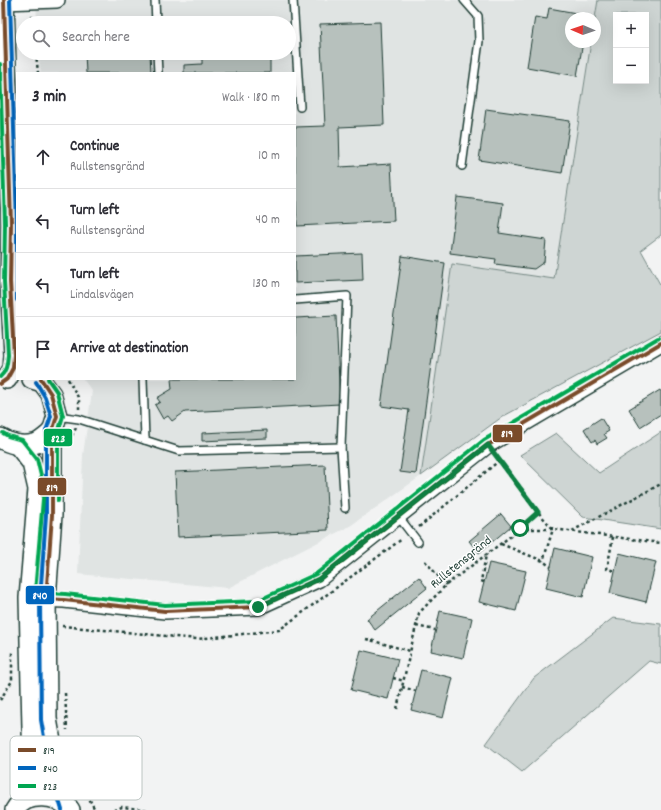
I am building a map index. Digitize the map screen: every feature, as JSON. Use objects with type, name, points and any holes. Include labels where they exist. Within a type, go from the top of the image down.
[{"type":"street","points":[[8,380],[13,368],[14,355],[10,282],[11,224],[4,1],[57,0]]},
{"type":"street","points":[[11,224],[16,252]]},
{"type":"street","points":[[38,599],[165,611],[258,607],[319,579],[488,445],[661,343]]},
{"type":"street","points":[[38,380],[51,394],[54,424],[52,507],[38,599],[47,719],[50,736]]},
{"type":"street","points":[[0,438],[6,442],[18,445],[34,444],[54,424]]},
{"type":"street","points":[[18,445],[32,463],[38,488],[38,599],[34,736]]},
{"type":"street","points":[[15,807],[36,800]]},
{"type":"street","points":[[55,800],[68,808]]},
{"type":"lane","points":[[155,0],[156,16]]},
{"type":"lane","points":[[293,0],[294,16]]},
{"type":"lane","points":[[462,166],[479,41],[478,16],[464,0]]},
{"type":"lane","points":[[296,46],[300,107]]},
{"type":"lane","points":[[157,60],[158,72]]},
{"type":"lane","points":[[296,300],[347,296],[341,447],[345,508]]},
{"type":"lane","points":[[143,380],[145,440]]},
{"type":"lane","points":[[54,424],[79,419],[179,451],[341,447]]},
{"type":"lane","points":[[398,516],[418,542]]},
{"type":"path","points":[[37,60],[38,72]]},
{"type":"path","points":[[488,445],[538,512],[553,529]]},
{"type":"path","points":[[571,531],[661,484]]},
{"type":"path","name":"Rullstensgränd","points":[[397,710],[419,613],[446,585],[486,555],[538,512]]},
{"type":"path","points":[[520,528],[553,529],[661,543]]},
{"type":"path","points":[[544,561],[553,529]]},
{"type":"path","points":[[613,536],[607,569],[615,571]]},
{"type":"path","points":[[500,543],[544,561],[551,567]]},
{"type":"path","points":[[484,582],[481,581],[486,555]]},
{"type":"path","points":[[425,561],[446,585]]},
{"type":"path","points":[[416,626],[436,630]]},
{"type":"path","points":[[366,639],[410,651]]},
{"type":"path","points":[[393,678],[404,681]]},
{"type":"path","points":[[402,688],[416,691]]},
{"type":"path","points":[[65,690],[68,736]]},
{"type":"path","points":[[90,800],[95,810]]},
{"type":"path","points":[[114,810],[122,807],[149,810]]},
{"type":"shaded area","points":[[36,0],[598,0],[596,12],[565,12],[565,48],[590,48],[554,279],[452,264],[421,476],[350,526],[228,588],[78,574],[83,455],[92,391],[84,380],[296,380],[296,72],[41,72],[39,60],[296,60],[296,16],[37,16]]},
{"type":"shaded area","points":[[598,0],[661,0],[661,235],[641,250],[661,286],[661,331],[502,417],[421,476],[452,264],[554,279],[590,48],[601,48],[601,12],[596,12]]},
{"type":"shaded area","points":[[661,432],[661,529],[583,517],[520,455],[556,433],[599,473]]},
{"type":"shaded area","points":[[613,618],[661,624],[661,664],[649,661],[522,772],[486,744],[534,678]]},
{"type":"building","points":[[549,8],[571,12],[565,12],[565,48],[582,48],[577,76],[527,67],[535,17],[547,19]]},
{"type":"building","points":[[380,22],[384,125],[339,127],[340,167],[391,164],[394,221],[297,226],[296,127],[325,126],[320,24]]},
{"type":"building","points":[[85,60],[150,60],[151,72],[86,72]]},
{"type":"building","points":[[202,60],[270,60],[270,72],[184,72],[184,65],[202,64]]},
{"type":"building","points":[[486,109],[570,121],[562,173],[479,160]]},
{"type":"building","points":[[457,197],[503,203],[499,233],[546,240],[544,262],[534,269],[495,264],[496,259],[450,253]]},
{"type":"building","points":[[362,253],[363,280],[296,283],[296,256]]},
{"type":"building","points":[[402,256],[445,263],[416,474],[400,472],[409,410],[381,406]]},
{"type":"building","points":[[336,316],[340,404],[185,412],[172,421],[168,416],[163,419],[155,405],[160,402],[157,398],[172,389],[171,380],[296,380],[296,318]]},
{"type":"building","points":[[660,390],[661,414],[640,427],[629,409]]},
{"type":"building","points":[[601,418],[609,431],[604,434],[607,438],[597,444],[595,440],[592,442],[584,429]]},
{"type":"building","points":[[267,430],[267,438],[202,441],[202,433]]},
{"type":"building","points":[[325,465],[328,530],[178,537],[175,472]]},
{"type":"building","points":[[501,514],[511,526],[479,553],[469,541]]},
{"type":"building","points":[[555,548],[592,557],[583,597],[546,588]]},
{"type":"building","points":[[619,553],[656,562],[646,602],[610,593]]},
{"type":"building","points":[[489,563],[526,571],[516,611],[479,602]]},
{"type":"building","points":[[419,577],[427,588],[375,630],[367,619]]},
{"type":"building","points":[[440,611],[472,618],[463,658],[431,651]]},
{"type":"building","points":[[361,650],[398,659],[388,699],[351,690]]},
{"type":"building","points":[[421,670],[453,678],[443,718],[411,710]]},
{"type":"transit line","name":"819","points":[[0,384],[7,379],[13,368],[14,355],[10,282],[11,224],[4,0]]},
{"type":"transit line","name":"840","points":[[10,0],[16,192]]},
{"type":"transit line","name":"823","points":[[0,64],[5,224],[4,282],[8,355],[5,370],[0,377]]},
{"type":"transit line","name":"823","points":[[3,433],[22,440],[37,459],[44,488],[35,592],[165,605],[257,601],[316,574],[484,440],[658,338]]},
{"type":"transit line","name":"819","points":[[29,598],[64,600],[165,611],[258,607],[319,579],[488,445],[661,343]]},
{"type":"transit line","name":"819","points":[[42,380],[51,394],[57,416],[52,432],[52,515],[46,599]]},
{"type":"transit line","name":"823","points":[[49,380],[57,392],[63,416],[58,433],[58,501]]},
{"type":"transit line","name":"840","points":[[36,382],[45,397],[51,416],[46,431],[46,515],[40,599],[41,720],[44,736]]},
{"type":"transit line","name":"840","points":[[59,800],[62,810]]},
{"type":"route","points":[[258,607],[319,579],[488,445],[538,512],[520,528]]}]
